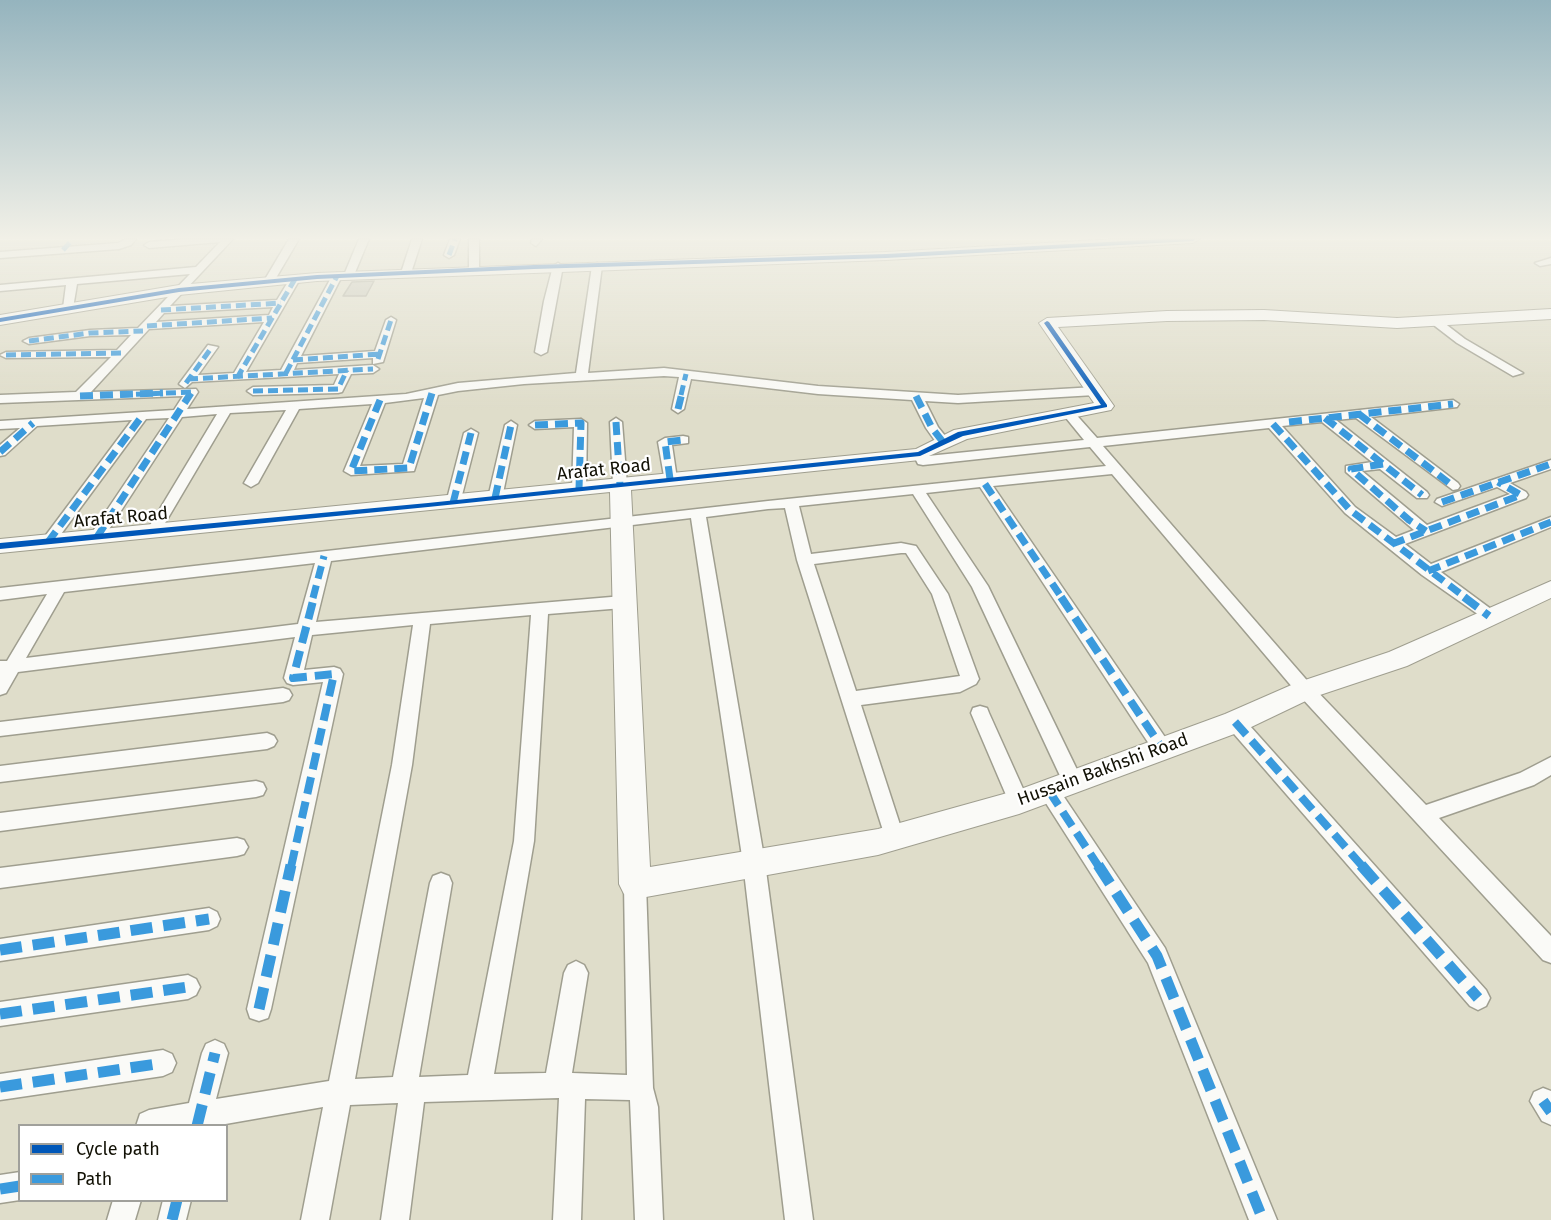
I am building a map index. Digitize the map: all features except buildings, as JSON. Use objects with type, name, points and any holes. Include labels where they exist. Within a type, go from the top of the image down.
[{"type":"street","points":[[68,308],[70,296]]},
{"type":"street","points":[[0,320],[142,296]]},
{"type":"street","points":[[80,396],[123,353],[174,296]]},
{"type":"street","points":[[237,378],[285,296]]},
{"type":"street","points":[[286,373],[331,296]]},
{"type":"street","points":[[541,352],[550,296]]},
{"type":"street","points":[[582,376],[593,296]]},
{"type":"street","points":[[161,310],[281,303]]},
{"type":"street","points":[[1095,391],[1047,322],[1167,316],[1264,315],[1397,323],[1551,314]]},
{"type":"street","points":[[29,341],[90,333],[272,318]]},
{"type":"street","points":[[377,362],[391,320]]},
{"type":"street","points":[[1435,321],[1461,341],[1517,373]]},
{"type":"street","points":[[179,392],[213,347]]},
{"type":"street","points":[[6,355],[123,353]]},
{"type":"street","points":[[293,360],[377,362]]},
{"type":"street","points":[[188,380],[347,370],[377,362]]},
{"type":"street","points":[[253,391],[338,389],[347,370]]},
{"type":"street","points":[[0,425],[380,400],[524,380],[664,372],[818,390],[958,399],[1095,391]]},
{"type":"street","points":[[678,409],[686,374]]},
{"type":"street","name":"Arafat Road","points":[[0,546],[453,503],[920,453],[961,434],[1105,406],[1095,391]]},
{"type":"street","points":[[0,399],[192,392],[97,537]]},
{"type":"street","points":[[380,400],[351,471],[409,468],[432,393]]},
{"type":"street","points":[[916,396],[932,428],[943,442]]},
{"type":"street","points":[[920,453],[923,461],[1454,404]]},
{"type":"street","points":[[251,483],[294,406]]},
{"type":"street","points":[[153,532],[226,410]]},
{"type":"street","points":[[1068,413],[1305,690],[1422,815],[1546,940]]},
{"type":"street","points":[[1359,414],[1453,486]]},
{"type":"street","points":[[48,542],[142,416]]},
{"type":"street","points":[[1325,418],[1422,495]]},
{"type":"street","points":[[616,422],[635,884],[640,1088],[645,1107],[649,1220]]},
{"type":"street","points":[[0,452],[33,423]]},
{"type":"street","points":[[535,425],[581,423],[579,489]]},
{"type":"street","points":[[1273,424],[1350,510],[1428,572],[1489,616]]},
{"type":"street","points":[[495,498],[511,425]]},
{"type":"street","points":[[453,503],[471,433]]},
{"type":"street","points":[[670,479],[665,442],[683,440]]},
{"type":"street","points":[[1383,464],[1351,469],[1409,520],[1426,531]]},
{"type":"street","points":[[1442,502],[1551,464]]},
{"type":"street","points":[[0,594],[698,513],[1117,469]]},
{"type":"street","points":[[1392,544],[1521,495],[1498,482]]},
{"type":"street","points":[[984,484],[1162,748]]},
{"type":"street","points":[[918,491],[980,586],[1061,786],[1164,972],[1263,1220]]},
{"type":"street","points":[[791,503],[805,560],[852,699],[894,837]]},
{"type":"street","points":[[698,513],[754,863],[799,1220]]},
{"type":"street","points":[[1428,572],[1551,522]]},
{"type":"street","points":[[805,560],[901,548],[911,549],[940,594],[970,679],[960,684],[852,699]]},
{"type":"street","points":[[259,1009],[334,674],[293,678],[324,556]]},
{"type":"street","points":[[0,688],[6,667],[60,587]]},
{"type":"street","name":"Hussain Bakhshi Road","points":[[635,884],[894,837],[1019,802],[1235,722],[1305,690],[1398,659],[1551,589]]},
{"type":"street","points":[[6,667],[307,630],[623,602]]},
{"type":"street","points":[[479,1087],[524,841],[540,609]]},
{"type":"street","points":[[315,1220],[402,765],[422,619]]},
{"type":"street","points":[[0,729],[283,695]]},
{"type":"street","points":[[980,713],[1019,802]]},
{"type":"street","points":[[1235,722],[1478,998]]},
{"type":"street","points":[[0,774],[267,741]]},
{"type":"street","points":[[1422,815],[1527,779],[1551,765]]},
{"type":"street","points":[[0,822],[256,789]]},
{"type":"street","points":[[0,878],[237,847]]},
{"type":"street","points":[[395,1220],[409,1088],[441,883]]},
{"type":"street","points":[[0,950],[209,919]]},
{"type":"street","points":[[567,1220],[565,1085],[576,973]]},
{"type":"street","points":[[0,1014],[188,987]]},
{"type":"street","points":[[198,1120],[215,1053]]},
{"type":"street","points":[[0,1087],[163,1063]]},
{"type":"street","points":[[150,1124],[198,1120],[339,1092],[409,1088],[565,1085],[640,1088]]},
{"type":"street","points":[[0,1189],[18,1186]]},
{"type":"street","points":[[121,1220],[126,1202]]},
{"type":"street","points":[[172,1220],[176,1202]]},
{"type":"marked path","points":[[237,378],[285,296]]},
{"type":"marked path","points":[[286,373],[327,296]]},
{"type":"marked path","points":[[161,310],[281,303]]},
{"type":"marked path","points":[[147,326],[272,318]]},
{"type":"marked path","points":[[378,359],[391,320]]},
{"type":"marked path","points":[[29,341],[90,333],[143,331]]},
{"type":"marked path","points":[[186,383],[212,347]]},
{"type":"marked path","points":[[6,355],[123,353]]},
{"type":"marked path","points":[[293,360],[380,354]]},
{"type":"marked path","points":[[188,379],[373,369]]},
{"type":"marked path","points":[[253,391],[338,389],[347,370]]},
{"type":"marked path","points":[[678,409],[686,374]]},
{"type":"marked path","points":[[80,396],[192,392],[97,537]]},
{"type":"marked path","points":[[380,400],[351,471],[409,468],[432,393]]},
{"type":"marked path","points":[[916,396],[932,428],[943,442]]},
{"type":"marked path","points":[[1289,422],[1453,404]]},
{"type":"marked path","points":[[1359,414],[1453,486]]},
{"type":"marked path","points":[[48,542],[142,416]]},
{"type":"marked path","points":[[1325,418],[1422,495]]},
{"type":"marked path","points":[[616,422],[620,485]]},
{"type":"marked path","points":[[0,452],[33,423]]},
{"type":"marked path","points":[[535,425],[581,423],[579,489]]},
{"type":"marked path","points":[[1273,424],[1350,510],[1489,616]]},
{"type":"marked path","points":[[495,498],[511,425]]},
{"type":"marked path","points":[[453,503],[471,433]]},
{"type":"marked path","points":[[670,479],[665,442],[683,440]]},
{"type":"marked path","points":[[1383,464],[1351,469],[1409,520],[1426,531]]},
{"type":"marked path","points":[[1442,502],[1551,464]]},
{"type":"marked path","points":[[1392,544],[1521,495],[1498,482]]},
{"type":"marked path","points":[[985,484],[1162,748]]},
{"type":"marked path","points":[[1428,571],[1551,522]]},
{"type":"marked path","points":[[259,1009],[334,674],[293,678],[324,556]]},
{"type":"marked path","points":[[1235,722],[1478,998]]},
{"type":"marked path","points":[[1049,791],[1157,956],[1263,1220]]},
{"type":"marked path","points":[[0,950],[209,919]]},
{"type":"marked path","points":[[0,1014],[188,987]]},
{"type":"marked path","points":[[197,1124],[215,1053]]},
{"type":"marked path","points":[[0,1087],[163,1063]]},
{"type":"marked path","points":[[1543,1101],[1551,1112]]},
{"type":"marked path","points":[[0,1189],[18,1186]]},
{"type":"marked path","points":[[172,1220],[176,1202]]},
{"type":"cycle path","points":[[0,320],[144,296]]},
{"type":"cycle path","points":[[0,546],[920,454],[961,434],[1105,406],[1047,323]]}]
